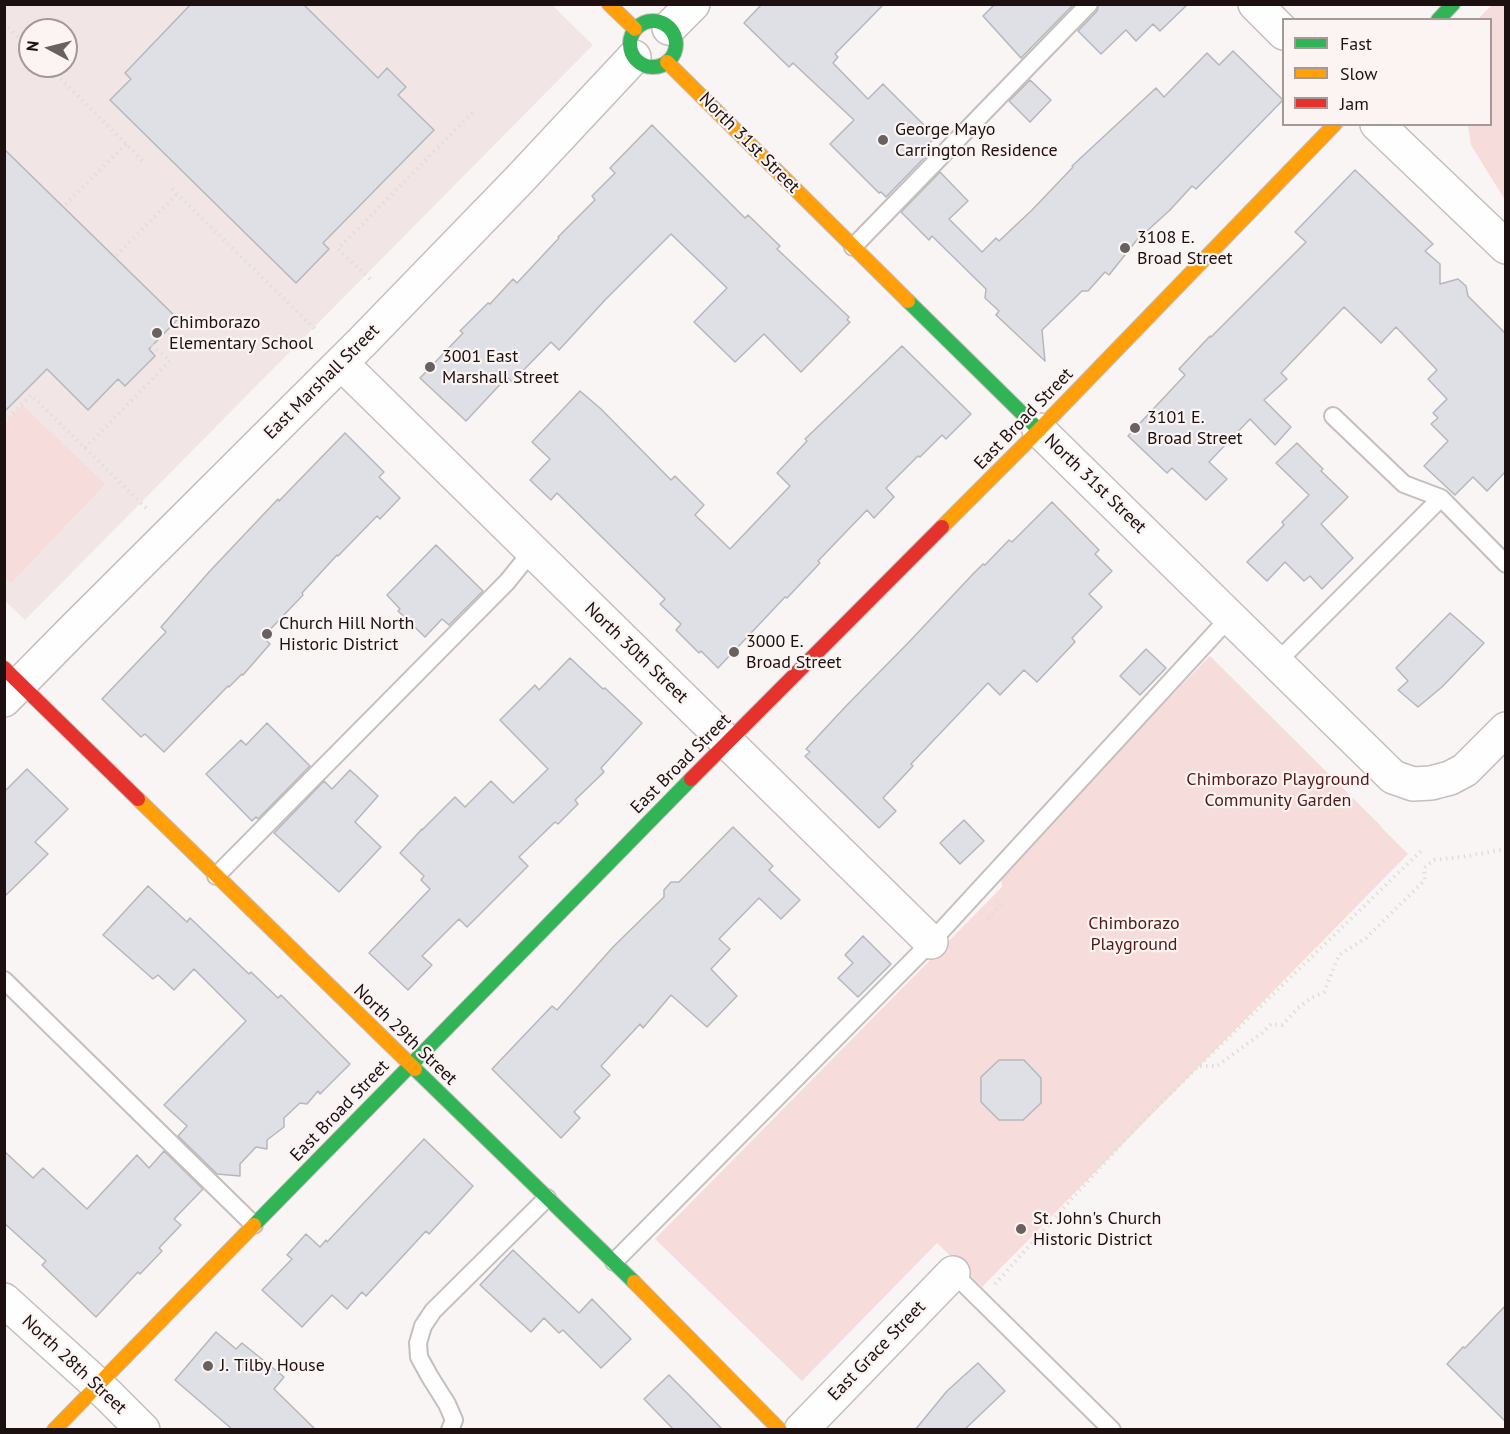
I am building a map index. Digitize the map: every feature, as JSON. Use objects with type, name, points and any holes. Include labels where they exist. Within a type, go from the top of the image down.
[{"type":"main road","points":[[609,4],[634,43],[639,63],[653,67],[660,65],[667,62],[675,49],[673,34],[669,28],[655,21],[641,24],[634,43]]},
{"type":"main road","points":[[1440,18],[1453,4]]},
{"type":"main road","name":"North 31st Street","points":[[667,62],[1040,430]]},
{"type":"main road","name":"East Broad Street","points":[[54,1430],[727,742],[1040,430],[1333,126]]},
{"type":"main road","name":"North 29th Street","points":[[10,684],[216,876],[614,1262],[780,1430]]},
{"type":"street","points":[[669,28],[693,4]]},
{"type":"street","points":[[1255,4],[1282,31]]},
{"type":"street","name":"East Marshall Street","points":[[10,684],[342,363],[519,180],[634,43]]},
{"type":"street","points":[[1379,126],[1506,247]]},
{"type":"street","name":"North 30th Street","points":[[342,363],[931,942]]},
{"type":"street","name":"North 31st Street","points":[[1040,430],[1393,777],[1413,784],[1431,783],[1450,778],[1465,770],[1506,729]]},
{"type":"street","name":"East Grace Street","points":[[801,1430],[953,1273]]},
{"type":"street","name":"North 28th Street","points":[[4,1300],[98,1385],[143,1430]]},
{"type":"lane","points":[[853,247],[1089,4]]},
{"type":"lane","points":[[1333,416],[1404,484],[1441,498],[1506,564]]},
{"type":"lane","points":[[1276,663],[1441,498]]},
{"type":"lane","points":[[216,876],[507,582],[532,551]]},
{"type":"lane","points":[[614,1262],[931,942],[1230,617]]},
{"type":"lane","points":[[4,980],[254,1225]]},
{"type":"lane","points":[[450,1430],[454,1420],[447,1404],[418,1357],[418,1343],[423,1326],[433,1311],[547,1198]]},
{"type":"lane","points":[[953,1273],[1112,1430]]},
{"type":"path","points":[[4,23],[18,37]]},
{"type":"path","points":[[60,78],[146,163]]},
{"type":"path","points":[[370,279],[338,249],[472,112]]},
{"type":"path","points":[[57,213],[126,144]]},
{"type":"path","points":[[172,189],[318,332]]},
{"type":"path","points":[[108,264],[177,194]]},
{"type":"path","points":[[86,448],[170,361],[153,345]]},
{"type":"path","points":[[4,422],[30,395],[146,508]]},
{"type":"path","points":[[1199,1066],[1217,1066],[1271,1024],[1282,1025],[1297,1008],[1324,992],[1339,955],[1366,938],[1425,880],[1424,868],[1434,860],[1506,849]]},
{"type":"path","points":[[989,1290],[1143,1120],[1421,851]]},
{"type":"shaded area","name":"Chimborazo Elementary School","points":[[4,5],[552,5],[593,45],[25,620],[4,600]]},
{"type":"green space","points":[[1493,4],[1505,5],[1505,200],[1471,145],[1468,126],[1492,126],[1492,18],[1479,18]]},
{"type":"green space","points":[[22,405],[105,484],[11,583],[4,576],[5,423]]},
{"type":"green space","name":"Chimborazo Playground","points":[[1210,656],[1408,854],[982,1287],[937,1243],[802,1381],[655,1239],[1002,887],[1000,870]]},
{"type":"building","points":[[191,4],[303,4],[378,78],[387,68],[406,87],[398,95],[434,130],[323,243],[329,249],[296,283],[110,100],[131,79],[125,73]]},
{"type":"building","points":[[762,4],[884,4],[835,54],[838,57],[833,63],[868,99],[883,84],[936,137],[920,152],[925,157],[886,197],[881,192],[879,193],[830,144],[854,120],[793,63],[789,67],[744,23]]},
{"type":"building","points":[[995,4],[1074,4],[1021,58],[983,16]]},
{"type":"building","points":[[1099,4],[1188,4],[1160,31],[1153,24],[1136,41],[1126,30],[1101,54],[1078,31],[1097,11]]},
{"type":"building","points":[[1233,51],[1282,101],[1196,189],[1192,186],[1136,241],[1109,275],[1105,272],[1088,291],[1082,291],[1042,330],[1045,361],[996,315],[999,311],[985,298],[986,289],[932,236],[929,240],[901,212],[940,172],[968,201],[949,219],[982,252],[996,238],[999,241],[1032,210],[1072,166],[1156,88],[1164,97],[1207,53],[1219,65]]},
{"type":"building","points":[[1030,80],[1051,100],[1030,122],[1009,101]]},
{"type":"building","points":[[652,125],[745,218],[748,215],[780,246],[777,249],[849,317],[847,320],[850,322],[801,372],[764,334],[735,362],[694,322],[727,288],[671,234],[559,350],[551,342],[512,382],[507,377],[466,421],[420,378],[463,333],[460,331],[513,279],[517,283],[595,200],[592,196],[615,173],[610,168]]},
{"type":"building","points":[[4,149],[178,319],[149,349],[155,356],[125,386],[118,379],[88,410],[47,369],[4,412]]},
{"type":"building","points":[[1355,170],[1433,244],[1425,251],[1440,264],[1440,284],[1458,279],[1466,286],[1468,296],[1506,334],[1506,471],[1487,491],[1473,477],[1455,495],[1424,466],[1448,441],[1431,424],[1438,418],[1433,413],[1447,399],[1428,379],[1437,370],[1396,327],[1381,343],[1344,307],[1281,373],[1287,379],[1264,400],[1291,427],[1275,445],[1250,419],[1209,462],[1227,479],[1206,500],[1172,468],[1167,473],[1128,436],[1185,375],[1179,369],[1306,242],[1295,232]]},
{"type":"building","points":[[902,346],[971,414],[946,439],[942,435],[886,488],[894,497],[874,518],[867,510],[818,561],[820,563],[787,598],[785,597],[718,668],[676,630],[681,624],[660,604],[665,599],[557,493],[551,500],[530,480],[550,459],[532,442],[580,391],[601,409],[671,480],[675,476],[704,505],[695,515],[730,549],[790,486],[777,473],[807,441],[805,439]]},
{"type":"building","points":[[345,433],[384,472],[379,477],[400,498],[380,519],[377,516],[337,555],[263,637],[270,644],[243,675],[228,686],[164,752],[145,734],[141,737],[102,699],[166,632],[161,627],[209,572]]},
{"type":"building","points":[[1297,443],[1348,497],[1321,524],[1353,558],[1322,589],[1310,576],[1304,581],[1285,562],[1267,581],[1247,562],[1284,525],[1282,522],[1309,495],[1276,463]]},
{"type":"building","points":[[1052,502],[1099,550],[1095,554],[1112,571],[1089,594],[1102,607],[1072,638],[1075,642],[1037,682],[1024,670],[1000,695],[988,683],[911,764],[913,766],[883,798],[896,811],[879,828],[805,756],[810,752],[806,749],[973,574],[1009,540],[1012,542]]},
{"type":"building","points":[[436,545],[483,591],[449,625],[442,619],[425,637],[398,611],[400,609],[387,595]]},
{"type":"building","points":[[1450,613],[1484,643],[1442,687],[1418,707],[1398,690],[1408,681],[1396,668]]},
{"type":"building","points":[[1146,649],[1166,668],[1140,695],[1120,676]]},
{"type":"building","points":[[570,658],[642,723],[601,768],[604,772],[575,800],[578,804],[558,824],[555,822],[519,857],[528,866],[467,927],[459,919],[422,956],[432,965],[408,990],[369,953],[430,889],[421,880],[424,876],[400,853],[455,797],[465,807],[491,781],[513,803],[548,769],[500,720],[535,685],[539,690]]},
{"type":"building","points":[[267,723],[310,766],[258,819],[256,817],[252,821],[206,774],[241,740],[246,745]]},
{"type":"building","points":[[27,769],[68,809],[35,842],[48,854],[4,897],[4,792]]},
{"type":"building","points":[[350,770],[378,796],[355,822],[381,847],[339,892],[274,833],[324,781],[332,789]]},
{"type":"building","points":[[964,820],[984,841],[960,864],[940,843]]},
{"type":"building","points":[[733,827],[773,866],[769,870],[800,900],[781,919],[759,898],[719,939],[730,949],[711,969],[737,996],[707,1027],[671,995],[643,1028],[640,1024],[601,1066],[610,1075],[574,1112],[580,1118],[561,1138],[492,1069],[552,1006],[557,1010],[613,947],[664,897],[664,890],[671,882],[679,882]]},
{"type":"building","points":[[148,886],[187,922],[190,918],[278,998],[281,995],[350,1064],[320,1094],[318,1091],[307,1104],[300,1103],[284,1118],[284,1127],[267,1140],[267,1149],[256,1147],[240,1164],[240,1176],[217,1174],[178,1136],[187,1126],[164,1105],[246,1021],[194,969],[174,990],[158,975],[153,979],[103,935]]},
{"type":"building","points":[[863,936],[891,964],[858,997],[838,978],[853,963],[845,955]]},
{"type":"building","points":[[999,1060],[1024,1060],[1041,1078],[1041,1103],[1023,1120],[999,1120],[981,1102],[981,1077]]},
{"type":"building","points":[[424,1139],[473,1186],[429,1234],[426,1231],[366,1296],[362,1292],[347,1309],[332,1295],[302,1327],[262,1290],[292,1259],[287,1255],[306,1234],[320,1247],[326,1240],[327,1242]]},
{"type":"building","points":[[4,1151],[33,1178],[43,1168],[87,1209],[137,1155],[149,1168],[164,1151],[203,1189],[174,1219],[181,1225],[159,1248],[162,1251],[140,1274],[138,1272],[96,1317],[42,1265],[46,1261],[4,1223]]},
{"type":"building","points":[[513,1250],[579,1313],[592,1299],[631,1339],[601,1368],[563,1330],[559,1333],[544,1318],[531,1332],[480,1285]]},
{"type":"building","points":[[1506,1305],[1506,1422],[1447,1364]]},
{"type":"building","points":[[216,1332],[236,1349],[242,1343],[284,1377],[274,1389],[316,1430],[233,1430],[175,1380]]},
{"type":"building","points":[[978,1363],[1005,1391],[964,1430],[915,1430],[947,1391]]},
{"type":"building","points":[[669,1375],[722,1429],[673,1429],[644,1399]]},
{"type":"traffic: fast","points":[[1440,18],[1453,4]]},
{"type":"traffic: fast","points":[[653,21],[669,28],[676,44],[669,60],[653,67],[637,60],[630,44],[637,28],[653,21]]},
{"type":"traffic: fast","points":[[908,301],[1039,430]]},
{"type":"traffic: fast","points":[[254,1225],[691,779]]},
{"type":"traffic: fast","points":[[415,1069],[634,1282]]},
{"type":"traffic: slow","points":[[609,4],[635,29]]},
{"type":"traffic: slow","points":[[667,62],[908,301]]},
{"type":"traffic: slow","points":[[942,527],[1333,126]]},
{"type":"traffic: slow","points":[[138,799],[415,1069]]},
{"type":"traffic: slow","points":[[54,1430],[254,1225]]},
{"type":"traffic: slow","points":[[634,1282],[780,1430]]},
{"type":"traffic: jam","points":[[691,779],[942,527]]},
{"type":"traffic: jam","points":[[4,668],[138,799]]},
{"type":"place","name":"George Mayo Carrington Residence","points":[[883,140]]},
{"type":"place","name":"3108 E. Broad Street","points":[[1125,248]]},
{"type":"place","name":"Chimborazo Elementary School","points":[[157,333]]},
{"type":"place","name":"3001 East Marshall Street","points":[[430,367]]},
{"type":"place","name":"3101 E. Broad Street","points":[[1135,428]]},
{"type":"place","name":"Church Hill North Historic District","points":[[267,634]]},
{"type":"place","name":"3000 E. Broad Street","points":[[734,652]]},
{"type":"place","name":"St. John's Church Historic District","points":[[1021,1229]]},
{"type":"place","name":"J. Tilby House","points":[[208,1366]]},
{"type":"park label","name":"Chimborazo Playground Community Garden","points":[[1278,790]]}]
